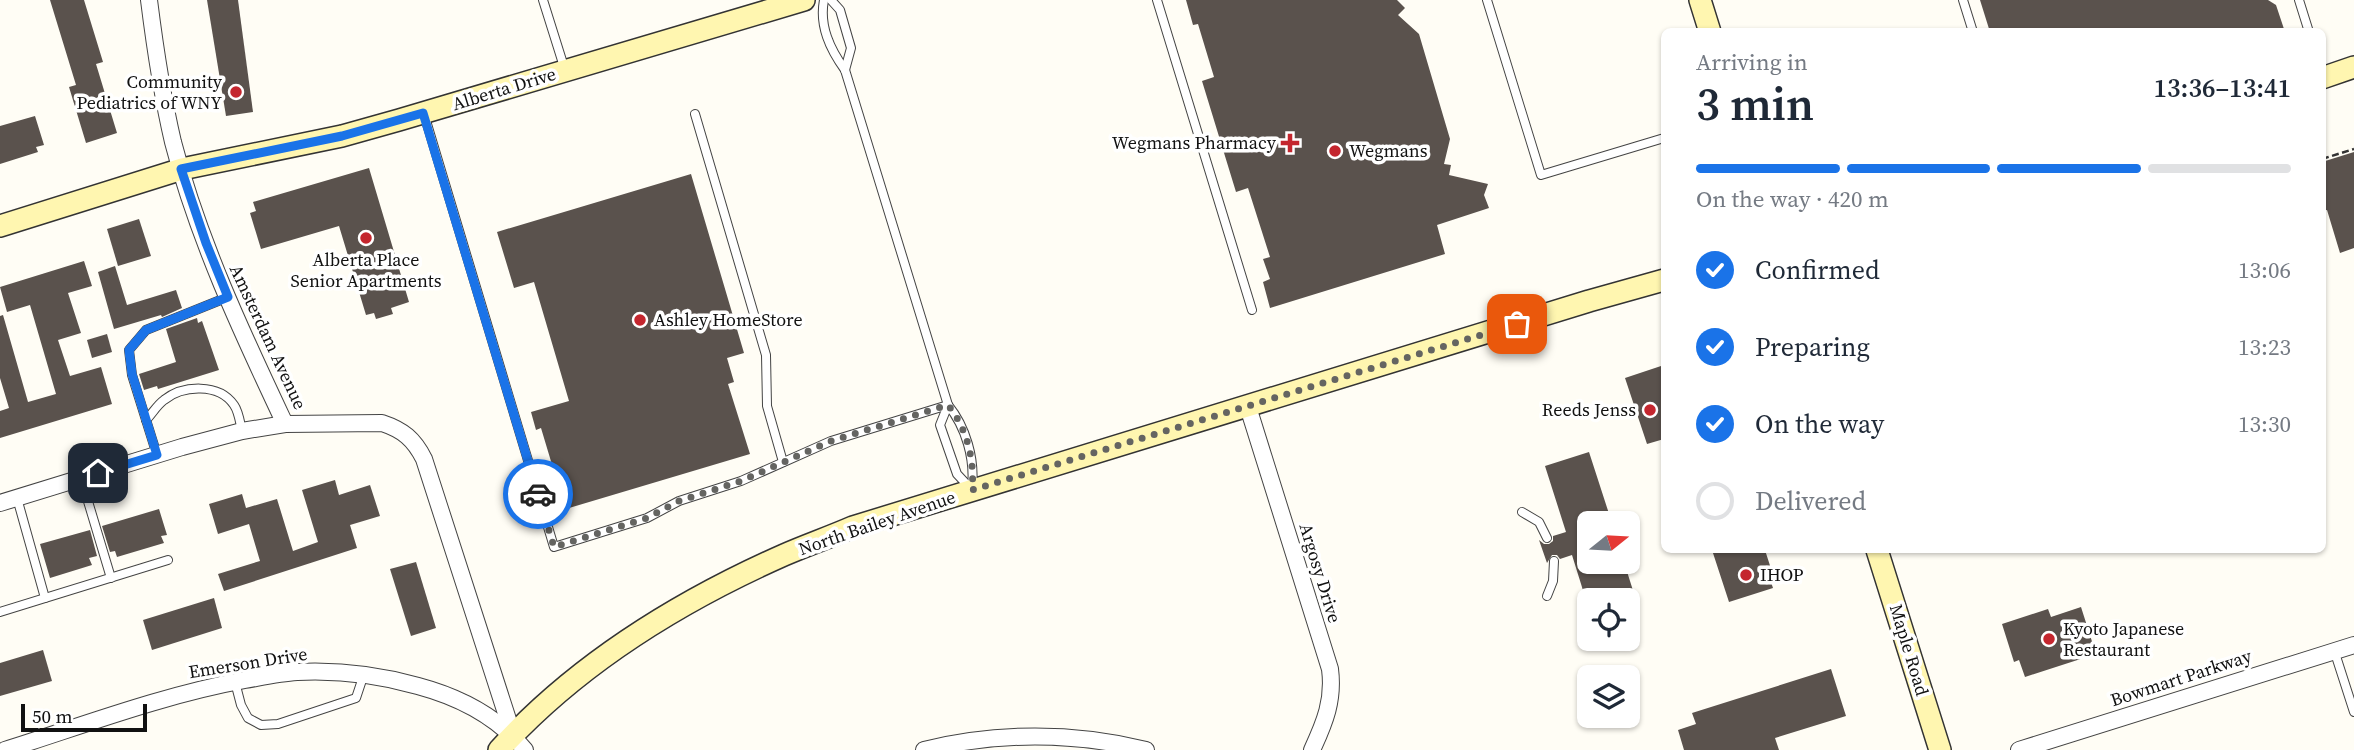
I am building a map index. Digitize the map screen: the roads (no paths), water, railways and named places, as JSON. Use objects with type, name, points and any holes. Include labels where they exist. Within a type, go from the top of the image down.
[{"type":"street","name":"Amsterdam Avenue","points":[[149,0],[162,92],[181,169],[228,297],[285,424],[382,423],[395,427],[417,446],[424,459],[513,745]]},
{"type":"street","name":"Alberta Drive","points":[[0,226],[181,169],[342,136],[804,0]]},
{"type":"street","points":[[1700,0],[1709,28]]},
{"type":"street","points":[[2326,75],[2354,67]]},
{"type":"street","name":"North Bailey Avenue","points":[[513,745],[591,666],[638,633],[701,596],[783,556],[853,527],[1661,281]]},
{"type":"street","name":"Argosy Drive","points":[[1248,407],[1330,669],[1333,687],[1330,706],[1312,750]]},
{"type":"street","points":[[0,503],[243,431],[285,424]]},
{"type":"street","name":"Maple Road","points":[[1878,553],[1940,750]]},
{"type":"street","name":"Bowmart Parkway","points":[[2019,750],[2354,645]]},
{"type":"street","name":"Emerson Drive","points":[[5,750],[179,695],[294,672],[365,674],[435,690],[468,704],[513,745]]},
{"type":"street","points":[[924,750],[979,740],[1024,737],[1069,737],[1146,750]]},
{"type":"lane","points":[[543,0],[565,70]]},
{"type":"lane","points":[[824,0],[821,16],[833,54],[845,70],[948,405],[959,419],[974,469],[972,490]]},
{"type":"lane","points":[[831,0],[840,10],[851,48],[845,70]]},
{"type":"lane","points":[[1157,0],[1252,310]]},
{"type":"lane","points":[[1487,0],[1541,175],[1661,139]]},
{"type":"lane","points":[[1963,0],[1972,28]]},
{"type":"lane","points":[[2299,0],[2308,28]]},
{"type":"lane","points":[[423,113],[554,547],[647,518],[679,501],[741,481],[831,441],[948,405]]},
{"type":"lane","points":[[695,114],[766,355],[767,406],[783,462]]},
{"type":"lane","points":[[157,455],[132,374],[129,350],[146,330],[228,297]]},
{"type":"lane","points":[[146,420],[163,400],[178,391],[196,388],[226,397],[235,406],[243,431]]},
{"type":"lane","points":[[948,405],[940,425],[957,474],[972,490]]},
{"type":"lane","points":[[81,478],[111,578]]},
{"type":"lane","points":[[17,498],[45,598]]},
{"type":"lane","points":[[1522,512],[1539,522],[1547,538]]},
{"type":"lane","points":[[0,612],[168,560]]},
{"type":"lane","points":[[1547,596],[1553,581],[1554,561]]},
{"type":"lane","points":[[2334,650],[2354,712]]},
{"type":"lane","points":[[235,682],[241,705],[248,718],[261,725],[278,724],[356,698],[365,674]]},
{"type":"place","name":"Community Pediatrics of WNY","points":[[236,92]]},
{"type":"place","name":"Wegmans Pharmacy","points":[[1290,143]]},
{"type":"place","name":"Wegmans","points":[[1335,151]]},
{"type":"place","name":"Alberta Place Senior Apartments","points":[[366,238]]},
{"type":"place","name":"Ashley HomeStore","points":[[640,320]]},
{"type":"place","name":"Reeds Jenss","points":[[1650,410]]},
{"type":"place","name":"IHOP","points":[[1746,575]]},
{"type":"place","name":"Kyoto Japanese Restaurant","points":[[2049,639]]}]
